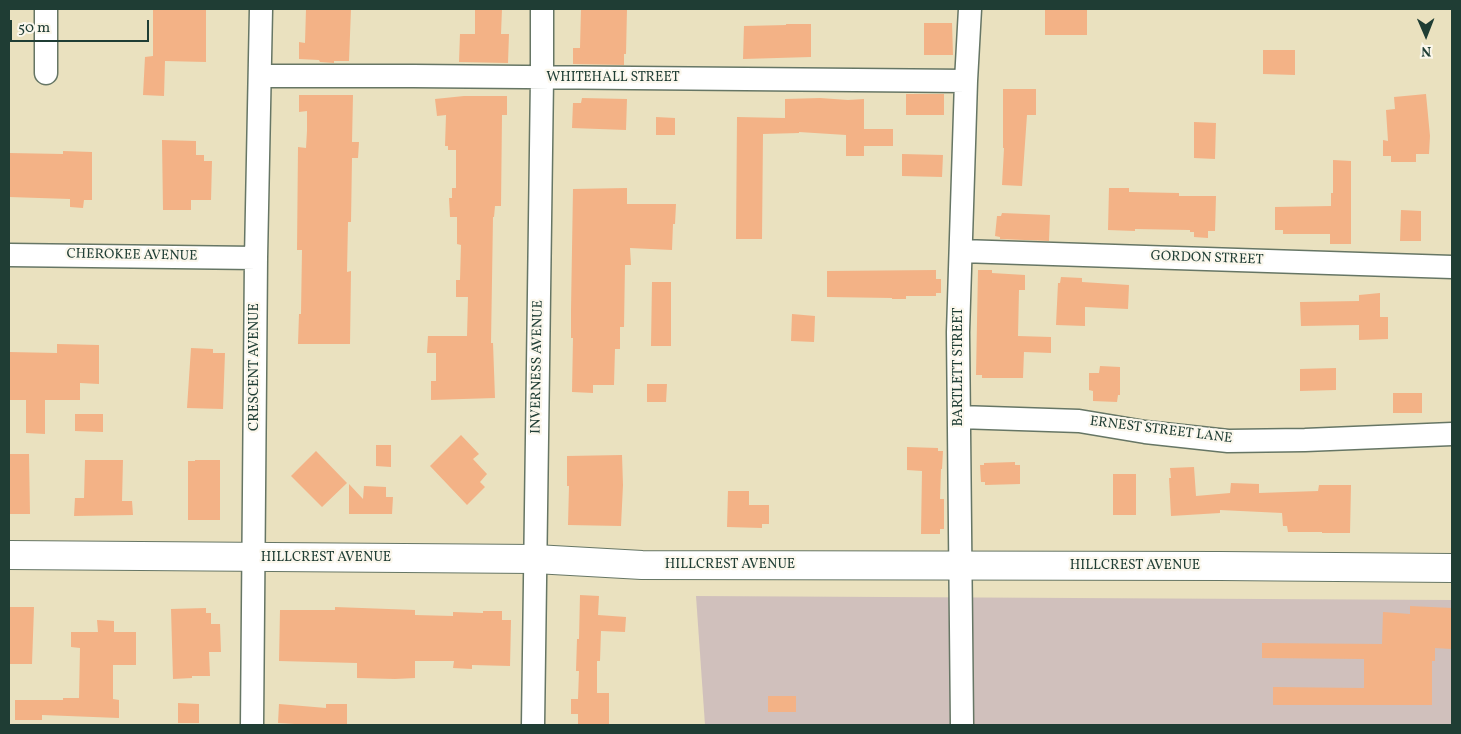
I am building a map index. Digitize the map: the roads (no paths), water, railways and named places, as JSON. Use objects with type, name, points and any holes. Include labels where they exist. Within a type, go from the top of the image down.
[{"type":"street","points":[[46,9],[46,73]]},
{"type":"street","name":"CRESCENT AVENUE","points":[[252,725],[260,9]]},
{"type":"street","name":"INVERNESS AVENUE","points":[[533,725],[542,9]]},
{"type":"street","name":"BARTLETT STREET","points":[[962,725],[958,332],[970,9]]},
{"type":"street","name":"WHITEHALL STREET","points":[[260,76],[966,81]]},
{"type":"street","name":"GORDON STREET","points":[[961,251],[1452,267]]},
{"type":"street","name":"CHEROKEE AVENUE","points":[[9,254],[256,258]]},
{"type":"street","name":"ERNEST STREET LANE","points":[[959,417],[1079,420],[1145,432],[1228,441],[1452,434]]},
{"type":"street","name":"HILLCREST AVENUE","points":[[9,555],[535,559],[642,565],[1452,568]]}]
